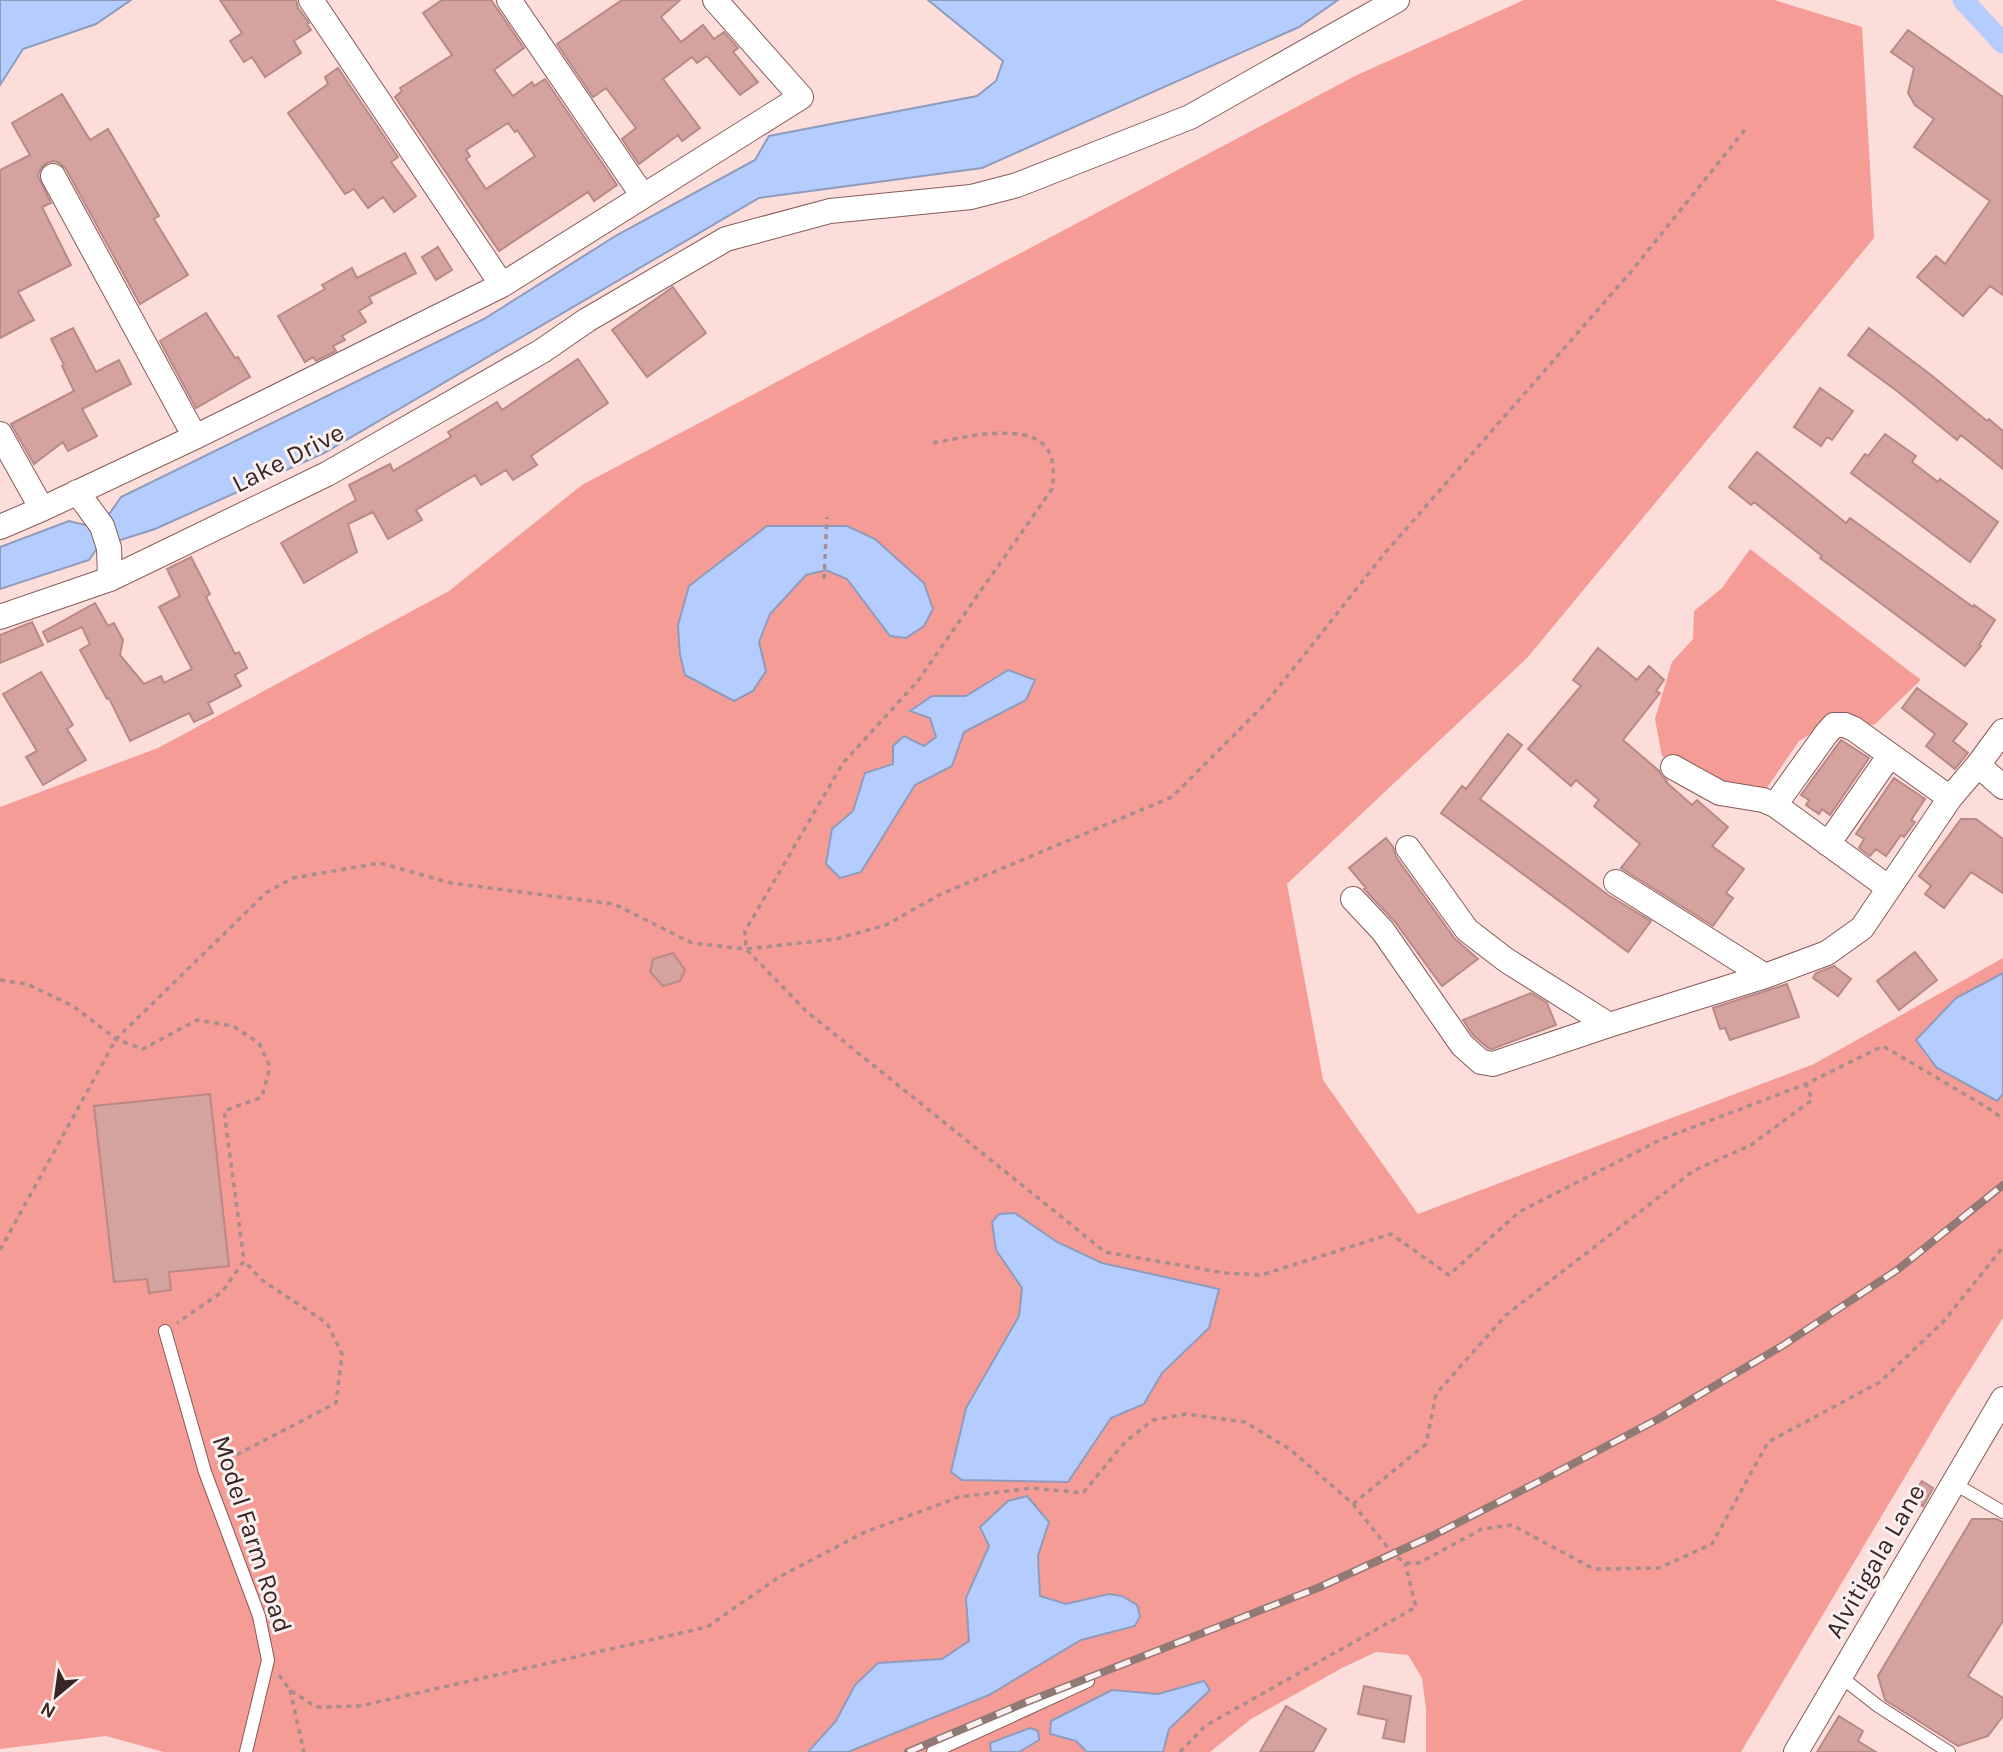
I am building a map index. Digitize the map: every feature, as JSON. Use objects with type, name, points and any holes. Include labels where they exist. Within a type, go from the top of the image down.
[{"type":"street","points":[[311,0],[502,285]]},
{"type":"street","points":[[509,0],[643,197]]},
{"type":"street","points":[[0,527],[195,437],[502,285],[801,97],[715,0]]},
{"type":"street","name":"Lake Drive","points":[[0,617],[110,579],[327,474],[542,351],[587,320],[726,239],[830,211],[971,197],[1005,188],[1189,117],[1397,0]]},
{"type":"street","points":[[53,176],[195,437]]},
{"type":"street","points":[[0,434],[42,509]]},
{"type":"street","points":[[77,492],[102,526],[109,548],[110,579]]},
{"type":"street","points":[[1775,805],[1834,725],[1845,725],[1854,729],[1950,798]]},
{"type":"street","points":[[1353,899],[1383,931],[1462,1045],[1481,1062],[1493,1064],[1765,976],[1827,953],[1862,928],[1950,798],[2003,731]]},
{"type":"street","points":[[1828,844],[1890,755]]},
{"type":"street","points":[[1978,765],[2003,787]]},
{"type":"street","points":[[1673,767],[1720,793],[1763,800],[1775,805],[1889,888]]},
{"type":"street","points":[[1408,848],[1467,930],[1506,960],[1609,1025]]},
{"type":"street","points":[[1616,882],[1765,976]]},
{"type":"street","name":"Alvitigala Lane","points":[[1796,1752],[2003,1399]]},
{"type":"lane","name":"Model Farm Road","points":[[165,1331],[205,1472],[259,1616],[268,1660],[246,1752]]},
{"type":"lane","points":[[1955,1483],[2003,1511]]},
{"type":"lane","points":[[1842,1677],[1878,1706],[1949,1752]]},
{"type":"lane","points":[[933,1752],[1088,1681]]},
{"type":"path","points":[[0,1250],[116,1039],[267,892],[293,878],[380,863],[450,883],[614,904],[692,943],[746,949],[836,939],[886,925],[942,894],[1172,797],[1266,703],[1385,553],[1630,273],[1748,126]]},
{"type":"path","points":[[933,443],[996,432],[1031,437],[1046,447],[1054,470],[1052,489],[917,682],[843,763],[745,931],[746,949],[806,1011],[1105,1252],[1225,1273],[1261,1275],[1391,1234],[1449,1275],[1519,1212],[1662,1139],[1806,1084],[1883,1046],[2003,1119]]},
{"type":"path","points":[[824,579],[827,517]]},
{"type":"path","points":[[0,980],[27,985],[73,1006],[116,1039],[143,1049],[197,1020],[233,1026],[258,1043],[270,1067],[262,1097],[224,1111],[244,1261],[263,1281],[327,1323],[342,1354],[336,1403],[205,1472]]},
{"type":"path","points":[[1353,1504],[1426,1444],[1436,1394],[1506,1315],[1693,1171],[1751,1145],[1812,1100],[1806,1084]]},
{"type":"path","points":[[268,1660],[290,1690],[316,1707],[360,1706],[707,1627],[779,1577],[863,1533],[959,1497],[1032,1489],[1083,1493],[1125,1442],[1153,1420],[1186,1414],[1245,1422],[1291,1450],[1353,1504],[1393,1554],[1405,1563],[1419,1563],[1482,1528],[1512,1525],[1594,1569],[1659,1568],[1712,1544],[1768,1442],[1880,1382],[1944,1321],[2003,1247]]},
{"type":"path","points":[[165,1331],[222,1292],[244,1261]]},
{"type":"path","points":[[1180,1752],[1205,1726],[1416,1607],[1405,1563]]},
{"type":"path","points":[[290,1690],[303,1752]]},
{"type":"shaded area","points":[[1524,0],[1774,0],[1862,27],[1874,238],[1528,657],[1287,884],[1323,1080],[1418,1214],[1814,1064],[2003,958],[2003,1318],[1949,1403],[1741,1752],[1426,1752],[1426,1709],[1422,1678],[1408,1655],[1376,1652],[1251,1719],[1210,1752],[164,1752],[106,1736],[0,1749],[0,807],[158,748],[449,591],[582,485],[1357,75]]},
{"type":"shaded area","points":[[1750,549],[1921,680],[1874,725],[1831,722],[1799,741],[1760,798],[1714,788],[1662,756],[1655,719],[1672,662],[1693,639],[1694,611],[1722,588]]},
{"type":"water","points":[[0,0],[131,0],[96,24],[23,49],[0,85]]},
{"type":"water","points":[[928,0],[1338,0],[1299,27],[982,168],[759,198],[324,453],[155,529],[98,547],[89,560],[0,589],[0,547],[69,521],[85,525],[110,513],[121,497],[484,319],[617,235],[755,160],[769,136],[977,96],[996,81],[1003,61]]},
{"type":"water","points":[[767,526],[847,526],[875,539],[924,583],[933,609],[924,626],[906,638],[890,636],[847,579],[826,570],[806,575],[770,614],[759,642],[766,671],[753,691],[734,701],[685,675],[680,655],[678,625],[689,586]]},
{"type":"water","points":[[1008,670],[1035,680],[1026,700],[964,732],[952,766],[915,785],[861,872],[840,878],[826,864],[832,829],[853,811],[865,773],[893,764],[893,746],[904,736],[924,746],[936,737],[930,718],[910,711],[932,696],[966,696]]},
{"type":"water","points":[[2003,973],[2003,1094],[1997,1101],[1937,1068],[1916,1040],[1956,998]]},
{"type":"water","points":[[1015,1213],[1057,1242],[1102,1263],[1219,1289],[1209,1328],[1162,1373],[1144,1404],[1111,1418],[1068,1482],[962,1480],[951,1472],[966,1408],[1019,1316],[1022,1288],[996,1250],[992,1222],[999,1214]]},
{"type":"water","points":[[1027,1496],[1049,1522],[1038,1556],[1040,1596],[1066,1604],[1109,1594],[1122,1596],[1137,1605],[1140,1616],[1135,1626],[1081,1640],[989,1695],[848,1752],[808,1752],[836,1721],[855,1685],[878,1663],[942,1659],[969,1641],[966,1598],[989,1546],[980,1527],[1008,1501]]},
{"type":"water","points":[[1204,1681],[1210,1690],[1169,1729],[1163,1752],[1087,1752],[1076,1741],[1050,1734],[1051,1721],[1112,1690],[1158,1694]]},
{"type":"water","points":[[1030,1728],[1038,1731],[1039,1740],[1019,1752],[991,1752],[990,1743]]},
{"type":"building","points":[[220,0],[296,0],[311,30],[294,41],[301,53],[265,77],[252,57],[244,62],[230,41],[242,33]]},
{"type":"building","points":[[442,0],[491,0],[524,48],[494,70],[513,96],[532,82],[534,86],[545,79],[617,185],[594,201],[588,192],[499,251],[395,97],[402,91],[400,88],[452,55],[423,13]],"holes":[[[508,123],[515,132],[517,130],[535,156],[486,189],[466,159],[470,156],[466,150]]]},
{"type":"building","points":[[622,0],[680,0],[661,17],[681,42],[703,25],[714,39],[724,32],[738,48],[733,52],[758,82],[740,95],[707,56],[697,63],[692,57],[663,79],[700,128],[682,141],[678,135],[639,164],[622,139],[636,128],[606,88],[593,97],[557,44]]},
{"type":"building","points":[[1908,30],[2003,97],[2003,295],[1990,286],[1963,316],[1917,277],[1936,256],[1945,264],[1990,201],[1914,147],[1934,119],[1915,105],[1908,93],[1914,68],[1891,52]]},
{"type":"building","points":[[338,68],[398,157],[391,162],[416,196],[394,212],[383,197],[368,208],[354,189],[345,194],[288,113],[328,84],[325,77]]},
{"type":"building","points":[[62,94],[90,140],[108,129],[159,216],[154,219],[188,275],[140,304],[66,169],[54,161],[47,163],[38,176],[51,203],[42,207],[71,265],[18,292],[34,320],[0,338],[0,170],[30,155],[12,123]]},
{"type":"building","points":[[438,247],[452,270],[436,280],[422,257]]},
{"type":"building","points":[[405,253],[416,273],[369,297],[372,303],[359,311],[366,322],[342,336],[345,340],[333,346],[336,351],[316,361],[313,357],[305,362],[278,316],[325,289],[322,285],[352,268],[357,278]]},
{"type":"building","points":[[673,287],[706,333],[647,377],[612,330]]},
{"type":"building","points":[[206,313],[250,377],[196,408],[160,341]]},
{"type":"building","points":[[73,328],[96,372],[119,360],[131,384],[82,409],[97,436],[68,451],[63,442],[34,464],[11,424],[74,391],[51,339]]},
{"type":"building","points":[[1869,328],[2003,431],[2003,469],[1961,435],[1957,440],[1848,355]]},
{"type":"building","points":[[578,359],[608,403],[531,456],[537,465],[513,480],[506,470],[481,485],[475,475],[416,510],[422,520],[388,539],[373,512],[348,524],[357,552],[304,583],[281,543],[356,500],[349,485],[390,464],[393,471],[451,437],[448,432],[497,402],[502,410]]},
{"type":"building","points":[[1820,388],[1853,411],[1832,440],[1827,437],[1821,446],[1794,427]]},
{"type":"building","points":[[1885,434],[1916,456],[1912,462],[1998,522],[1970,562],[1851,473]]},
{"type":"building","points":[[1757,452],[1846,523],[1850,518],[1995,620],[1979,645],[1981,646],[1965,666],[1820,558],[1822,556],[1754,502],[1751,505],[1729,487]]},
{"type":"building","points":[[191,557],[210,594],[206,597],[235,654],[239,652],[247,668],[235,675],[241,686],[208,703],[213,713],[194,722],[189,713],[130,741],[109,698],[107,699],[80,650],[90,644],[82,627],[48,642],[43,632],[95,603],[108,626],[114,623],[123,640],[120,655],[144,684],[161,676],[164,683],[192,669],[159,607],[180,596],[167,569]]},
{"type":"building","points":[[32,622],[43,645],[0,663],[0,635]]},
{"type":"building","points":[[1598,648],[1637,680],[1649,666],[1664,680],[1656,691],[1660,693],[1623,740],[1659,771],[1666,782],[1692,805],[1697,800],[1728,827],[1712,846],[1744,869],[1726,893],[1733,898],[1713,926],[1621,868],[1640,844],[1594,806],[1599,800],[1576,780],[1571,786],[1528,749],[1581,686],[1573,680]]},
{"type":"building","points":[[41,672],[73,725],[67,729],[86,760],[43,785],[26,757],[37,751],[3,694]]},
{"type":"building","points":[[1917,688],[1967,724],[1953,741],[1968,753],[1955,769],[1926,746],[1935,734],[1902,708]]},
{"type":"building","points":[[1508,734],[1522,745],[1480,799],[1608,895],[1651,921],[1628,952],[1441,813],[1462,786],[1466,789]]},
{"type":"building","points":[[1841,740],[1869,758],[1830,815],[1822,809],[1819,814],[1806,805],[1809,800],[1801,795]]},
{"type":"building","points":[[1894,778],[1925,799],[1911,820],[1915,822],[1904,837],[1901,835],[1886,856],[1876,849],[1870,856],[1859,848],[1864,839],[1856,834]]},
{"type":"building","points":[[1961,819],[1976,819],[2003,839],[2003,893],[1971,872],[1944,908],[1925,894],[1931,886],[1919,876]]},
{"type":"building","points":[[1386,838],[1396,857],[1455,939],[1478,959],[1442,986],[1395,922],[1364,889],[1366,888],[1349,868]]},
{"type":"building","points":[[1915,952],[1937,980],[1899,1010],[1877,981]]},
{"type":"building","points":[[673,953],[685,970],[680,981],[663,986],[650,972],[653,959]]},
{"type":"building","points":[[1834,966],[1851,979],[1838,996],[1813,978],[1816,973]]},
{"type":"building","points":[[1787,984],[1799,1017],[1730,1040],[1725,1028],[1720,1029],[1713,1008]]},
{"type":"building","points":[[1531,993],[1547,1003],[1556,1025],[1492,1049],[1473,1035],[1463,1020]]},
{"type":"building","points":[[210,1094],[229,1266],[169,1272],[171,1290],[149,1293],[147,1279],[114,1282],[94,1106]]},
{"type":"building","points":[[1922,1481],[1933,1488],[1923,1506],[1911,1499]]},
{"type":"building","points":[[1972,1519],[1997,1519],[2003,1522],[2003,1621],[1968,1676],[2003,1698],[2003,1716],[1988,1736],[1958,1746],[1885,1700],[1878,1676]]},
{"type":"building","points":[[1364,1686],[1411,1696],[1404,1742],[1383,1738],[1387,1720],[1358,1714]]},
{"type":"building","points":[[1286,1706],[1326,1729],[1313,1752],[1260,1752]]},
{"type":"building","points":[[1839,1716],[1863,1731],[1858,1741],[1876,1752],[1817,1752]]},
{"type":"waterway","points":[[1963,0],[2003,43]]},
{"type":"railway","points":[[908,1752],[1024,1703],[1320,1587],[1432,1536],[1544,1479],[1660,1418],[1782,1346],[1897,1270],[2003,1185]]}]
